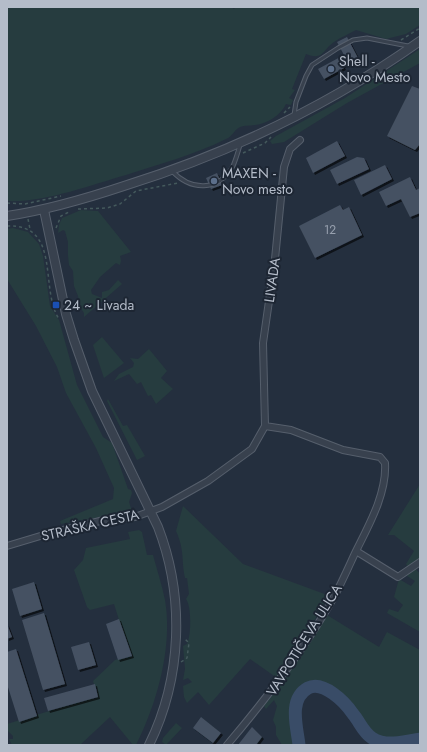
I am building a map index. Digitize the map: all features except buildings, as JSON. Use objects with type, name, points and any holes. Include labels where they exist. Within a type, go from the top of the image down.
[{"type":"street","points":[[7,216],[44,210],[172,171],[240,144],[293,119],[343,91],[420,41]]},
{"type":"street","name":"LIVADA","points":[[150,511],[162,507],[208,481],[252,450],[265,426],[263,342],[275,259],[284,167],[290,149],[300,140]]},
{"type":"street","points":[[44,210],[66,314],[74,340],[92,391],[150,511],[164,544],[174,582],[176,629],[173,674],[163,713],[149,745]]},
{"type":"street","points":[[265,426],[291,430],[343,450],[380,457],[385,463],[386,473],[381,492],[369,524],[356,551],[398,577],[420,562]]},
{"type":"street","name":"STRAŠKA CESTA","points":[[7,546],[75,527],[104,520],[135,517],[150,511]]},
{"type":"street","name":"VAVPOTIČEVA ULICA","points":[[227,745],[266,700],[293,662],[334,597],[356,551]]},
{"type":"lane","points":[[293,119],[296,102],[312,65],[338,48],[353,40],[367,38],[412,47]]},
{"type":"lane","points":[[172,171],[180,180],[190,185],[204,187],[221,180],[228,174],[234,164],[240,144]]},
{"type":"path","points":[[400,40],[420,28]]},
{"type":"path","points":[[283,115],[288,107]]},
{"type":"path","points":[[56,232],[58,221],[66,212],[80,209],[107,208],[120,204],[136,191],[177,184]]},
{"type":"path","points":[[7,203],[25,204],[68,194]]},
{"type":"path","points":[[7,226],[23,227],[31,230],[38,237],[48,268],[50,294],[54,311]]},
{"type":"green space","points":[[7,7],[231,7],[234,9],[236,7],[420,7],[420,25],[406,34],[386,39],[356,30],[334,42],[320,55],[312,56],[306,54],[292,89],[295,90],[289,98],[293,100],[291,105],[286,104],[281,112],[269,121],[240,127],[228,138],[214,145],[126,175],[67,192],[36,199],[7,201]]},
{"type":"green space","points":[[420,49],[420,63],[347,103],[284,142],[272,144],[270,141],[276,136],[345,98]]},
{"type":"green space","points":[[81,210],[98,211],[131,252],[120,256],[120,265],[116,263],[100,277],[91,290],[92,294],[102,298],[102,292],[109,290],[118,280],[122,284],[84,317],[84,313],[80,307],[74,286],[73,271],[69,265],[68,242],[65,231],[63,230],[58,233],[62,218]]},
{"type":"green space","points":[[13,228],[28,232],[39,244],[43,256],[50,306],[59,320],[77,385],[103,437],[112,443],[128,489],[131,490],[132,493],[129,502],[132,511],[61,524],[60,521],[113,499],[114,488],[96,448],[66,393],[57,367],[36,326],[7,279],[7,229]]},
{"type":"green space","points":[[102,337],[124,363],[104,378],[93,345]]},
{"type":"green space","points":[[149,349],[167,371],[161,378],[173,389],[156,404],[151,395],[148,396],[141,382],[137,384],[129,374],[114,381],[119,374],[133,367],[134,363],[130,358],[138,359]]},
{"type":"green space","points":[[108,399],[123,426],[127,425],[145,456],[137,460],[107,401]]},
{"type":"green space","points":[[420,484],[420,559],[408,567],[406,564],[414,551],[394,535],[388,535]]},
{"type":"green space","points":[[183,506],[243,564],[330,596],[277,678],[250,659],[209,705],[198,692],[187,703],[184,697],[183,686],[192,682],[188,678],[183,680],[185,669],[183,646],[187,644],[190,622],[189,608],[186,599],[189,594],[187,578],[185,578],[182,550],[176,531]]},
{"type":"green space","points":[[139,530],[142,532],[147,555],[153,555],[165,600],[167,636],[165,655],[157,693],[151,712],[136,745],[133,745],[110,717],[80,745],[12,745],[9,739],[13,739],[13,736],[7,730],[7,724],[98,696],[93,681],[115,660],[130,655],[114,604],[90,610],[87,607],[74,570],[83,560],[86,548],[130,539],[128,532]]},
{"type":"green space","points":[[415,568],[420,574],[420,632],[387,613],[389,609],[398,612],[403,605],[394,597],[399,579],[411,586],[415,581],[407,576],[408,572]]},
{"type":"green space","points":[[327,615],[379,647],[387,632],[420,650],[420,736],[387,739],[373,734],[357,712],[348,703],[317,683],[307,687],[295,700],[293,708],[293,726],[295,745],[282,745],[276,735],[276,727],[273,720],[277,706],[274,700],[266,709],[264,706],[280,685]]},
{"type":"green space","points":[[176,723],[182,728],[166,745],[162,742],[163,738]]},
{"type":"waterway","points":[[299,745],[295,714],[296,706],[302,693],[308,688],[314,686],[327,690],[339,698],[366,732],[377,741],[395,743],[420,739]]},
{"type":"place","name":"Shell - Novo Mesto","points":[[331,69]]},
{"type":"place","name":"MAXEN - Novo mesto","points":[[214,181]]},
{"type":"place","name":"24 ~ Livada","points":[[56,305]]}]
